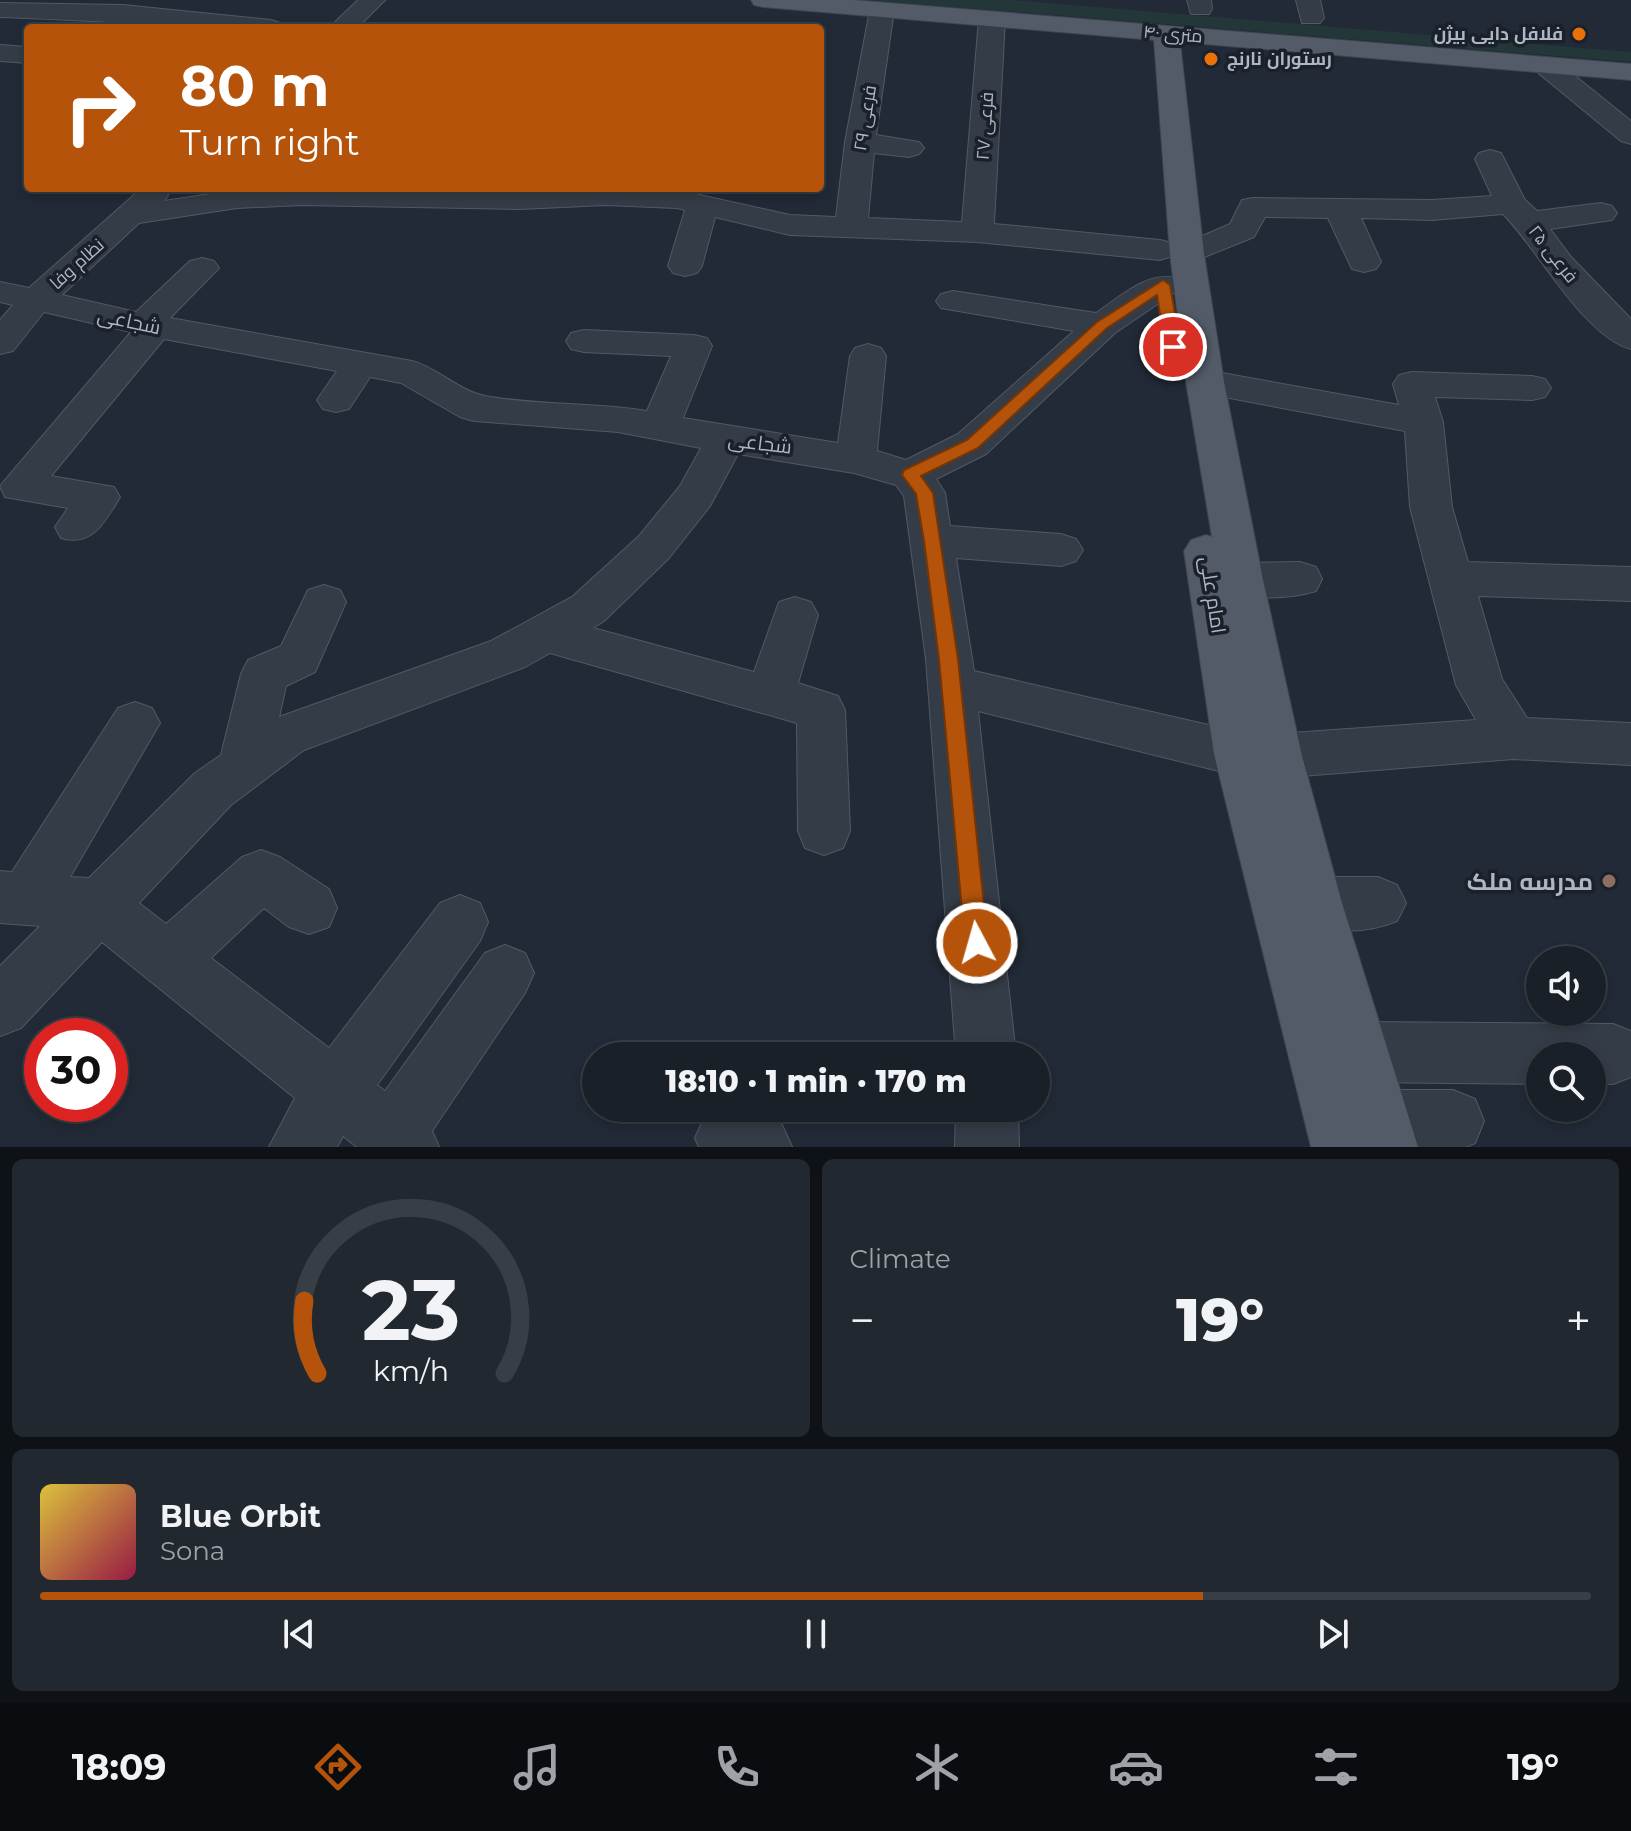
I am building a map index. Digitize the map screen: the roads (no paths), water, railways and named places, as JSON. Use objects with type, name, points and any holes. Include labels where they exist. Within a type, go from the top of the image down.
[{"type":"main road","name":"۴۰ متری","points":[[763,0],[992,19],[1177,16],[1232,11]]},
{"type":"main road","points":[[1279,16],[1310,9],[1341,21]]},
{"type":"main road","name":"۴۰ متری","points":[[1177,16],[1545,65],[1631,72]]},
{"type":"main road","points":[[1177,16],[1170,263],[1205,382],[1241,580],[1258,755],[1314,903],[1357,1052],[1370,1138]]},
{"type":"main road","name":"امام علی","points":[[1170,263],[1258,755],[1370,1138]]},
{"type":"street","points":[[238,23],[264,0]]},
{"type":"street","points":[[346,24],[373,0]]},
{"type":"street","points":[[0,10],[115,20],[245,24]]},
{"type":"street","name":"فرعی ۲۹","points":[[851,225],[860,142],[882,10]]},
{"type":"street","name":"فرعی ۲۷","points":[[977,232],[992,19]]},
{"type":"street","points":[[0,53],[24,55]]},
{"type":"street","points":[[1545,65],[1631,135]]},
{"type":"street","points":[[860,142],[909,148]]},
{"type":"street","name":"فرعی ۲۵","points":[[1490,159],[1520,213],[1559,264],[1602,313],[1631,338]]},
{"type":"street","points":[[141,196],[237,199],[286,192],[407,202],[511,194],[687,197],[790,225],[977,232],[1170,263]]},
{"type":"street","name":"نظام وفا","points":[[0,343],[18,297],[141,196]]},
{"type":"street","points":[[685,266],[687,197]]},
{"type":"street","points":[[985,1042],[951,685],[933,541],[924,493],[910,475],[972,444],[1170,263],[1243,230],[1253,207],[1601,213]]},
{"type":"street","points":[[1341,210],[1364,262]]},
{"type":"street","points":[[76,527],[99,497],[20,487],[149,325],[202,268]]},
{"type":"street","name":"شجاعی","points":[[18,297],[149,325],[412,373],[474,408],[618,419],[856,459],[910,475]]},
{"type":"street","points":[[953,301],[1102,325]]},
{"type":"street","points":[[584,341],[694,346],[660,426]]},
{"type":"street","points":[[856,459],[868,356]]},
{"type":"street","points":[[336,400],[361,363]]},
{"type":"street","points":[[1205,382],[1424,422]]},
{"type":"street","points":[[1513,738],[1480,685],[1431,507],[1424,422],[1412,384],[1532,388]]},
{"type":"street","points":[[0,1007],[213,789],[287,735],[508,654],[588,609],[654,547],[695,496],[726,439]]},
{"type":"street","points":[[933,541],[1061,550]]},
{"type":"street","points":[[1451,578],[1631,584]]},
{"type":"street","points":[[1241,580],[1300,579]]},
{"type":"street","points":[[243,767],[265,674],[298,659],[324,602]]},
{"type":"street","points":[[770,696],[795,615]]},
{"type":"street","points":[[545,633],[821,710],[824,831]]},
{"type":"street","points":[[951,685],[1258,755],[1513,738],[1631,744]]},
{"type":"street","points":[[13,898],[135,723]]},
{"type":"street","points":[[168,960],[261,875],[309,908]]},
{"type":"street","points":[[13,898],[98,905],[400,1141],[505,973]]},
{"type":"street","points":[[1314,903],[1378,903]]},
{"type":"street","points":[[301,1147],[335,1091],[460,922]]},
{"type":"street","points":[[1357,1052],[1613,1054]]},
{"type":"street","points":[[1370,1138],[1453,1121]]},
{"type":"street","points":[[987,1122],[987,1147]]},
{"type":"place","name":"فلافل دایی بیژن","points":[[1579,34]]},
{"type":"place","name":"رستوران نارنج","points":[[1211,59]]},
{"type":"place","name":"مدرسه ملک","points":[[1609,881]]}]
